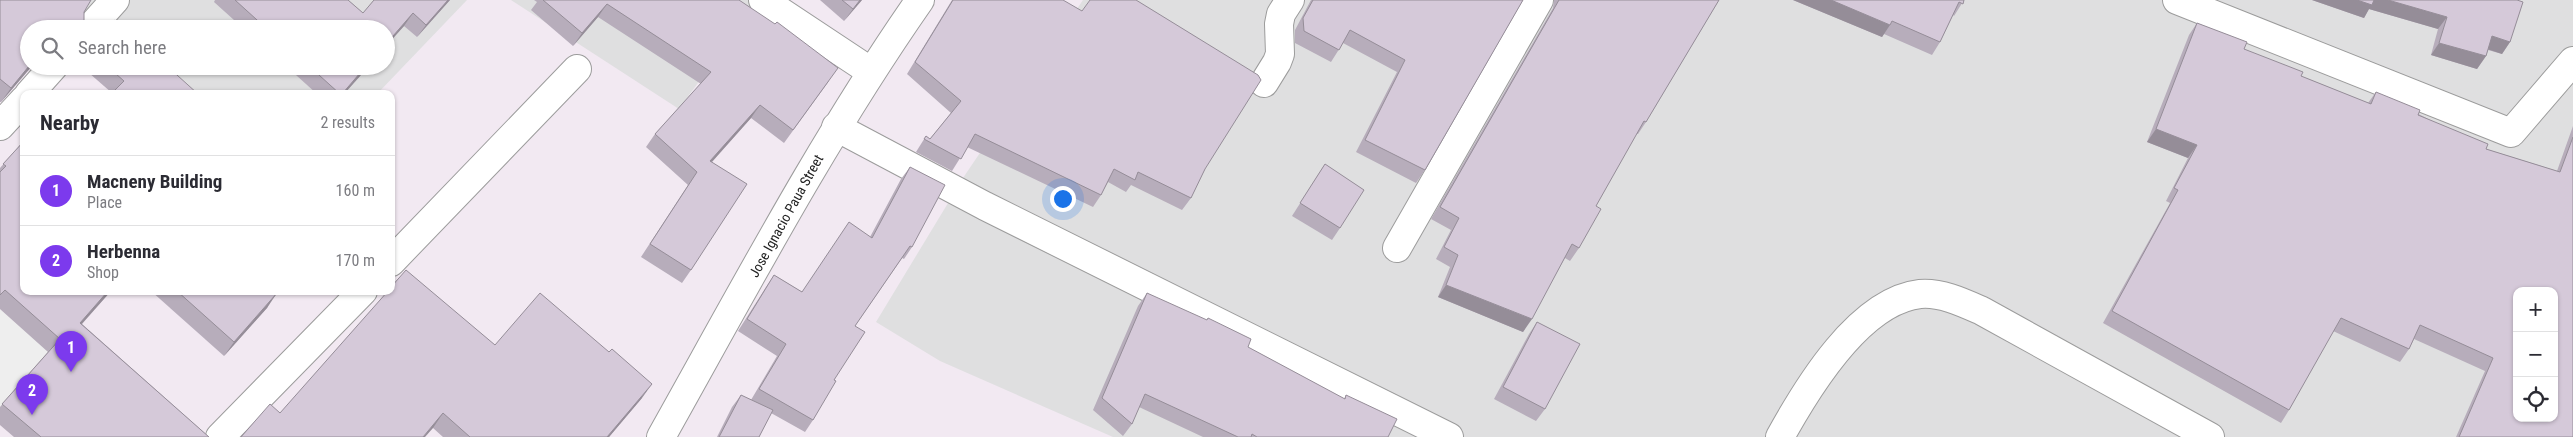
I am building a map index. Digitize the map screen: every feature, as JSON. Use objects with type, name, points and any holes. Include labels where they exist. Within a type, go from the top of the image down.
[{"type":"street","points":[[96,20],[115,0]]},
{"type":"street","points":[[763,0],[870,71]]},
{"type":"street","name":"Jose Ignacio Paua Street","points":[[661,437],[836,127],[870,71],[920,0]]},
{"type":"street","points":[[1264,83],[1280,54],[1279,24],[1281,14],[1290,0]]},
{"type":"street","points":[[1397,248],[1539,0]]},
{"type":"street","points":[[2177,0],[2511,133],[2573,61]]},
{"type":"street","points":[[395,258],[577,69]]},
{"type":"street","points":[[33,90],[46,75]]},
{"type":"street","points":[[0,126],[20,104]]},
{"type":"street","points":[[836,127],[994,211],[1449,437]]},
{"type":"street","points":[[1780,437],[1823,371],[1849,337],[1871,316],[1890,304],[1903,297],[1922,294],[1942,296],[1982,312],[2210,437]]},
{"type":"street","points":[[220,437],[359,295]]},
{"type":"shaded area","points":[[71,0],[467,0],[381,90],[169,90],[153,75],[395,75],[395,20],[92,20]]},
{"type":"shaded area","points":[[511,0],[758,0],[679,109]]},
{"type":"shaded area","points":[[1083,0],[2573,0],[2573,437],[1113,437],[940,361],[876,322],[965,175]]},
{"type":"shaded area","points":[[0,309],[50,353],[0,410]]},
{"type":"building","points":[[0,0],[91,0],[84,12],[84,20],[20,20],[20,75],[22,75],[11,88],[0,79]]},
{"type":"building","points":[[235,0],[348,0],[363,13],[374,0],[448,0],[426,25],[413,13],[395,34],[395,20],[257,20]]},
{"type":"building","points":[[543,0],[739,0],[775,24],[777,22],[838,68],[793,130],[760,105],[710,161],[747,184],[691,270],[650,244],[697,172],[655,134],[711,72],[607,4],[582,33]]},
{"type":"building","points":[[842,0],[860,0],[853,9]]},
{"type":"building","points":[[953,0],[1063,0],[1082,11],[1090,0],[1136,0],[1258,75],[1261,80],[1205,169],[1191,198],[1138,172],[1135,180],[1114,169],[1101,195],[975,134],[961,159],[924,139],[926,136],[930,139],[961,101],[915,62]]},
{"type":"building","points":[[1313,0],[1523,0],[1425,170],[1365,140],[1405,60],[1350,30],[1339,50],[1304,31],[1303,18]]},
{"type":"building","points":[[1559,0],[1719,0],[1646,122],[1644,121],[1596,206],[1601,209],[1579,248],[1572,244],[1532,319],[1446,285],[1458,255],[1444,247],[1459,218],[1440,207]]},
{"type":"building","points":[[1831,0],[1964,0],[1963,4],[1959,2],[1940,42],[1892,21],[1890,25]]},
{"type":"building","points":[[2357,0],[2374,0],[2372,5]]},
{"type":"building","points":[[2388,0],[2517,0],[2523,2],[2510,42],[2492,36],[2486,56],[2439,43],[2447,17]]},
{"type":"building","points":[[2197,23],[2247,42],[2244,49],[2303,72],[2301,76],[2371,104],[2376,92],[2420,110],[2418,115],[2488,144],[2486,149],[2560,172],[2573,137],[2573,437],[2459,437],[2493,358],[2420,325],[2409,349],[2341,318],[2289,410],[2112,311],[2178,190],[2174,188],[2197,145],[2156,129]]},
{"type":"building","points":[[117,75],[177,75],[194,90],[115,90],[124,81]]},
{"type":"building","points":[[319,75],[358,75],[345,90],[336,90]]},
{"type":"building","points":[[20,145],[20,295],[104,295],[80,323],[209,437],[41,437],[2,404],[60,339],[5,290],[0,295],[0,172],[6,166],[3,164]]},
{"type":"building","points":[[1325,164],[1364,190],[1340,228],[1300,203]]},
{"type":"building","points":[[910,167],[945,185],[912,247],[910,246],[855,326],[865,332],[834,380],[836,381],[813,420],[759,389],[786,344],[747,319],[774,275],[802,292],[849,222],[872,238]]},
{"type":"building","points":[[406,270],[495,345],[540,293],[609,352],[612,349],[652,384],[607,437],[470,437],[443,413],[423,437],[241,437],[270,404],[280,413],[384,295],[395,295],[395,282]]},
{"type":"building","points":[[1147,293],[1207,320],[1208,318],[1251,339],[1248,347],[1345,399],[1346,395],[1397,419],[1388,437],[1257,437],[1252,434],[1251,437],[1238,437],[1145,394],[1132,424],[1102,398]]},
{"type":"building","points":[[181,295],[275,295],[234,342]]},
{"type":"building","points":[[1537,322],[1580,344],[1545,409],[1503,387]]},
{"type":"building","points":[[741,395],[773,410],[759,437],[719,437]]},
{"type":"place","name":"Macneny Building","points":[[71,372]]},
{"type":"place","name":"Herbenna","points":[[32,415]]}]
